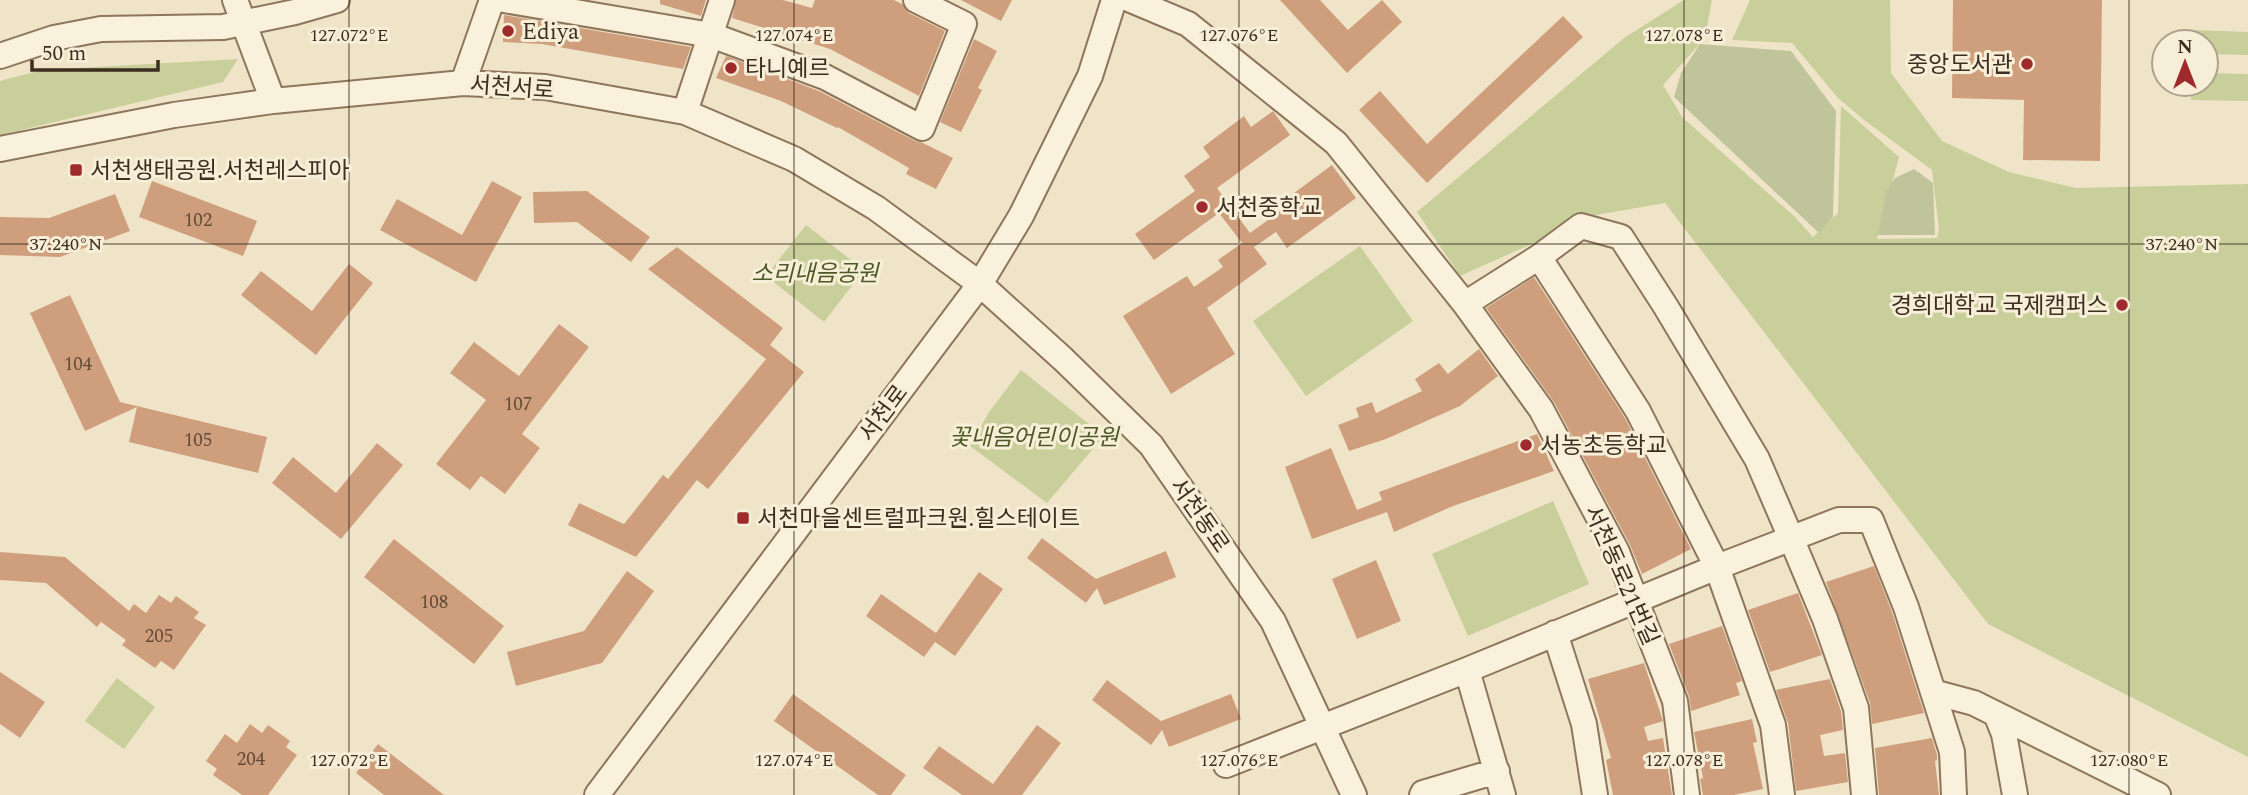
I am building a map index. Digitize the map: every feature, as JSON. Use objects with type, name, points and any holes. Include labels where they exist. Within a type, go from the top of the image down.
[{"type":"street","points":[[235,0],[273,101]]},
{"type":"street","points":[[0,56],[54,38],[102,29],[223,27],[337,0]]},
{"type":"street","points":[[463,83],[492,0]]},
{"type":"street","points":[[504,0],[711,36],[825,77],[922,128],[964,24],[916,0]]},
{"type":"street","points":[[685,112],[722,0]]},
{"type":"street","name":"서천로","points":[[597,795],[980,284],[1021,216],[1084,88],[1114,0]]},
{"type":"street","name":"서천동로21번길","points":[[1131,0],[1188,24],[1336,143],[1465,304],[1541,409],[1618,552],[1675,701],[1687,795]]},
{"type":"street","name":"서천서로","points":[[0,149],[174,115],[273,101],[463,83],[545,87],[685,112],[794,159],[876,208],[980,284]]},
{"type":"street","points":[[1465,304],[1539,257],[1581,226],[1621,237],[1757,459],[1825,619],[1856,708],[1864,795]]},
{"type":"street","points":[[1539,257],[1638,411],[1717,567],[1773,725],[1782,795]]},
{"type":"street","name":"서천동로","points":[[980,284],[1152,445],[1273,621],[1354,795]]},
{"type":"street","points":[[1226,765],[1791,538],[1839,520],[1871,520],[1906,607],[1952,752],[1954,795]]},
{"type":"street","points":[[1555,633],[1584,724],[1595,795]]},
{"type":"street","points":[[1422,795],[1500,783],[1468,670]]},
{"type":"street","points":[[1933,692],[1974,703],[2158,795]]},
{"type":"street","points":[[1996,714],[2004,734],[2015,795]]},
{"type":"green space","points":[[1684,0],[1712,0],[1705,38],[1663,85],[1682,117],[1794,216],[1813,237],[1838,213],[1841,106],[1899,157],[1877,239],[1937,238],[1939,229],[1932,170],[1838,98],[1792,43],[1732,40],[1750,0],[1890,0],[1891,73],[1942,141],[2009,172],[2076,188],[2248,184],[2248,757],[1988,624],[1665,203],[1596,215],[1460,276],[1417,212],[1624,38]]},
{"type":"green space","points":[[2220,31],[2248,32],[2248,55],[2220,54]]},
{"type":"green space","points":[[1700,44],[1791,51],[1836,111],[1833,217],[1819,233],[1674,97],[1681,73]]},
{"type":"green space","points":[[238,59],[223,82],[0,135],[0,81],[42,70]]},
{"type":"green space","points":[[2220,73],[2248,74],[2248,101],[2191,100],[2220,98]]},
{"type":"green space","points":[[1914,169],[1933,183],[1935,235],[1878,235],[1886,191],[1895,178]]},
{"type":"green space","name":"소리내음공원","points":[[806,225],[864,270],[824,322],[766,276]]},
{"type":"green space","points":[[1360,246],[1413,321],[1306,396],[1253,321]]},
{"type":"green space","name":"꽃내음어린이공원","points":[[1021,370],[1104,436],[1047,503],[970,446],[989,412]]},
{"type":"green space","points":[[1553,501],[1589,584],[1468,636],[1432,554]]},
{"type":"green space","points":[[117,678],[155,707],[124,749],[85,721]]},
{"type":"building","points":[[660,0],[706,0],[701,16],[660,4]]},
{"type":"building","points":[[736,0],[783,0],[812,8],[815,0],[894,0],[902,4],[909,13],[945,31],[919,96],[830,49],[732,18]]},
{"type":"building","points":[[961,0],[1012,0],[1001,21]]},
{"type":"building","points":[[1280,0],[1320,0],[1348,30],[1382,0],[1402,22],[1347,73]]},
{"type":"building","name":"중앙도서관","points":[[1953,0],[2102,0],[2100,161],[2023,160],[2024,100],[1952,98]]},
{"type":"building","points":[[504,15],[691,47],[683,69],[542,44],[503,42]]},
{"type":"building","points":[[1563,16],[1583,37],[1427,183],[1359,110],[1380,91],[1427,144]]},
{"type":"building","points":[[974,39],[997,51],[978,88],[982,90],[961,132],[940,122]]},
{"type":"building","points":[[726,56],[819,91],[953,158],[936,189],[906,174],[909,168],[838,127],[781,101],[716,78]]},
{"type":"building","points":[[1273,111],[1290,135],[1217,188],[1250,233],[1294,201],[1290,196],[1332,165],[1356,198],[1287,248],[1276,232],[1254,247],[1267,264],[1207,308],[1235,354],[1171,394],[1123,316],[1187,276],[1194,287],[1223,267],[1218,260],[1242,243],[1219,213],[1154,260],[1135,234],[1195,191],[1184,176],[1210,157],[1203,147],[1244,116],[1251,127]]},
{"type":"building","points":[[152,181],[257,221],[243,256],[139,217]]},
{"type":"building","points":[[492,181],[522,197],[476,282],[380,230],[397,199],[462,235]]},
{"type":"building","points":[[587,191],[650,237],[631,262],[577,222],[534,223],[533,192]]},
{"type":"building","points":[[115,194],[130,231],[60,257],[0,255],[0,217],[49,218]]},
{"type":"building","points":[[677,247],[783,328],[770,345],[804,372],[708,489],[697,480],[636,557],[568,525],[579,503],[624,524],[663,475],[668,479],[766,359],[648,269]]},
{"type":"building","points":[[349,264],[373,283],[316,355],[241,295],[261,271],[312,311]]},
{"type":"building","points":[[1534,277],[1625,418],[1691,549],[1642,574],[1630,545],[1554,402],[1486,308]]},
{"type":"building","points":[[70,295],[120,402],[267,437],[258,473],[129,442],[137,407],[85,431],[30,313]]},
{"type":"building","points":[[559,324],[589,347],[522,434],[540,448],[505,494],[481,476],[470,490],[436,464],[486,400],[450,373],[474,342],[519,376]]},
{"type":"building","points":[[1479,349],[1498,376],[1460,406],[1386,439],[1349,451],[1338,425],[1359,417],[1356,408],[1372,402],[1376,413],[1422,391],[1415,379],[1439,363],[1448,374]]},
{"type":"building","points":[[1537,434],[1554,471],[1453,506],[1394,532],[1387,512],[1312,539],[1285,467],[1331,448],[1357,510],[1382,500],[1379,492]]},
{"type":"building","points":[[377,443],[403,465],[341,539],[272,483],[293,457],[336,493]]},
{"type":"building","points":[[1042,538],[1096,579],[1166,551],[1176,577],[1104,605],[1097,588],[1086,603],[1027,558]]},
{"type":"building","points":[[394,539],[504,626],[474,664],[364,577]]},
{"type":"building","points":[[0,552],[65,557],[129,611],[134,604],[146,613],[159,595],[171,603],[176,596],[199,612],[194,618],[206,625],[174,670],[161,661],[155,668],[122,645],[126,640],[101,622],[97,627],[46,583],[0,580]]},
{"type":"building","points":[[1376,560],[1401,621],[1357,639],[1332,579]]},
{"type":"building","points":[[1874,566],[1892,612],[1924,713],[1872,724],[1870,703],[1826,582]]},
{"type":"building","points":[[627,571],[654,591],[602,663],[516,686],[507,652],[584,631]]},
{"type":"building","points":[[979,572],[1003,589],[955,656],[935,642],[924,657],[866,616],[881,594],[936,633]]},
{"type":"building","points":[[1798,593],[1822,655],[1770,672],[1748,610]]},
{"type":"building","points":[[1722,626],[1742,681],[1736,683],[1740,695],[1691,711],[1689,696],[1669,644]]},
{"type":"building","points":[[1644,663],[1663,721],[1644,727],[1648,741],[1663,738],[1672,795],[1613,795],[1606,760],[1611,758],[1588,679]]},
{"type":"building","points":[[0,672],[45,702],[20,738],[0,724]]},
{"type":"building","points":[[1830,679],[1841,711],[1843,730],[1820,735],[1824,756],[1845,753],[1848,782],[1796,791],[1788,723],[1776,690]]},
{"type":"building","points":[[1107,680],[1161,721],[1231,694],[1241,719],[1169,747],[1162,730],[1151,745],[1092,700]]},
{"type":"building","points":[[793,694],[906,775],[891,795],[878,795],[774,721]]},
{"type":"building","points":[[1752,719],[1757,742],[1753,743],[1763,789],[1734,795],[1703,795],[1700,779],[1703,778],[1694,732]]},
{"type":"building","points":[[250,724],[262,733],[268,725],[290,741],[286,747],[297,755],[268,795],[242,795],[213,775],[217,769],[206,761],[225,734],[237,743]]},
{"type":"building","points":[[1037,725],[1061,743],[1022,795],[962,795],[923,768],[939,746],[993,784]]},
{"type":"building","points":[[1932,738],[1937,755],[1935,761],[1939,795],[1879,795],[1875,748]]},
{"type":"building","points":[[378,744],[444,795],[384,795],[356,773]]},
{"type":"place","name":"Ediya","points":[[508,31]]},
{"type":"place","name":"중앙도서관","points":[[2027,64]]},
{"type":"place","name":"타니예르","points":[[731,68]]},
{"type":"place","name":"서천생태공원.서천레스피아","points":[[76,170]]},
{"type":"place","name":"서천중학교","points":[[1202,207]]},
{"type":"place","name":"경희대학교 국제캠퍼스","points":[[2122,305]]},
{"type":"place","name":"서농초등학교","points":[[1526,445]]},
{"type":"place","name":"서천마을센트럴파크원.힐스테이트","points":[[743,518]]}]
